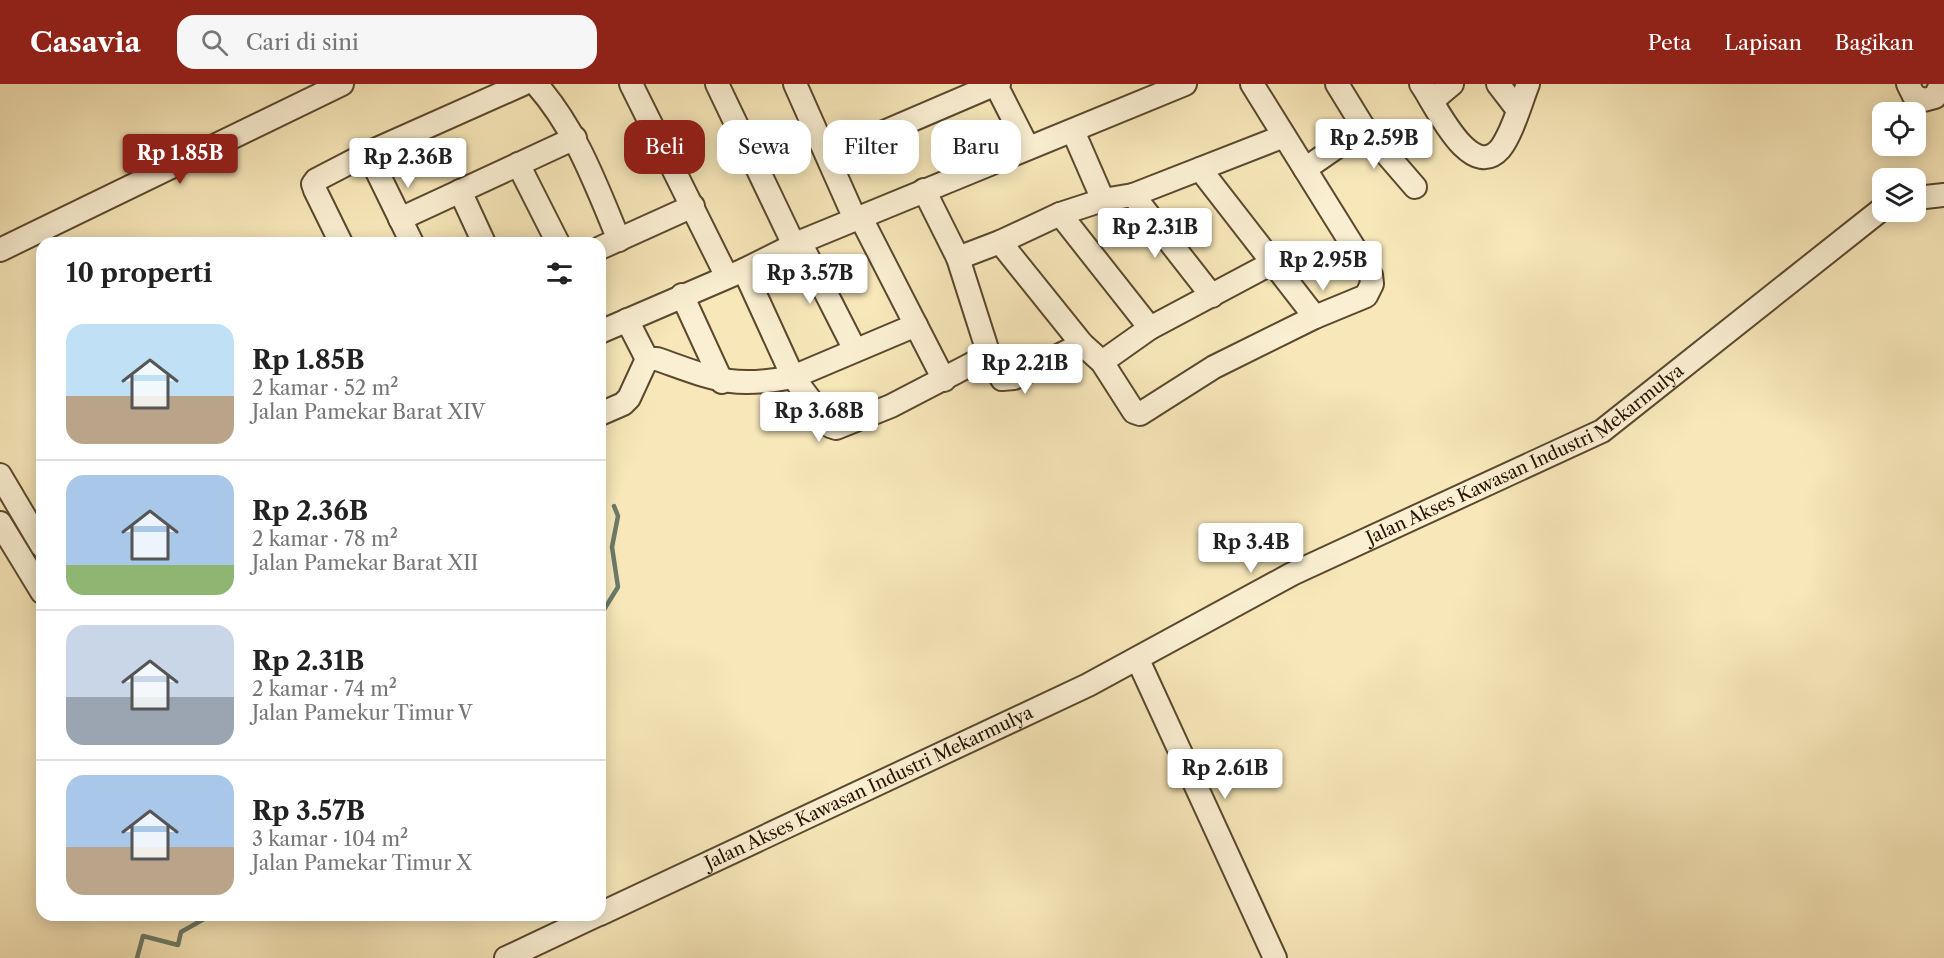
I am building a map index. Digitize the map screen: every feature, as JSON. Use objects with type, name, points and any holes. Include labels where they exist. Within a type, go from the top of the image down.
[{"type":"street","points":[[0,250],[342,84]]},
{"type":"street","points":[[337,237],[313,184],[368,153],[523,84]]},
{"type":"street","points":[[537,84],[561,114],[575,138],[610,244],[693,206]]},
{"type":"street","points":[[631,84],[693,206],[735,272],[793,377],[830,426],[836,428],[891,406],[989,355]]},
{"type":"street","points":[[717,84],[797,244],[855,350]]},
{"type":"street","points":[[912,120],[997,84],[1028,148]]},
{"type":"street","points":[[1000,243],[1082,344],[1102,362],[1134,412],[1140,414],[1214,366],[1315,316],[1366,296],[1372,284],[1371,274],[1252,84]]},
{"type":"street","points":[[1337,84],[1364,128],[1414,187]]},
{"type":"street","points":[[1452,84],[1427,92],[1466,152],[1480,156],[1490,155],[1500,148],[1528,84]]},
{"type":"street","points":[[1498,84],[1518,110]]},
{"type":"street","points":[[1908,84],[1914,96],[1924,100],[1935,97],[1941,84]]},
{"type":"street","points":[[606,329],[924,190],[1073,131],[1179,85]]},
{"type":"street","points":[[803,87],[823,142]]},
{"type":"street","points":[[1305,169],[1364,128]]},
{"type":"street","points":[[1073,131],[1103,200]]},
{"type":"street","points":[[958,258],[1000,243],[1060,214],[1103,200],[1133,195],[1284,136]]},
{"type":"street","points":[[400,219],[575,138]]},
{"type":"street","points":[[368,153],[409,237]]},
{"type":"street","points":[[518,164],[555,237]]},
{"type":"street","points":[[1200,169],[1315,316]]},
{"type":"street","points":[[837,174],[858,219],[944,380]]},
{"type":"street","points":[[924,190],[958,258],[989,355],[998,373],[1006,380],[1082,344]]},
{"type":"street","points":[[460,191],[481,237]]},
{"type":"street","points":[[1133,195],[1212,296]]},
{"type":"street","points":[[1926,197],[1944,195]]},
{"type":"street","points":[[1060,214],[1150,328]]},
{"type":"street","name":"Jalan Akses Kawasan Industri Mekarmulya","points":[[606,911],[1138,660],[1292,574],[1602,431],[1872,217]]},
{"type":"street","points":[[1102,362],[1150,328],[1274,262]]},
{"type":"street","points":[[682,296],[722,382]]},
{"type":"street","points":[[627,320],[647,359]]},
{"type":"street","points":[[647,359],[657,359],[722,382],[760,384],[793,377],[916,325]]},
{"type":"street","points":[[606,411],[623,404],[629,398],[647,359]]},
{"type":"street","points":[[0,475],[36,536]]},
{"type":"street","points":[[0,523],[36,577]]},
{"type":"street","points":[[1138,660],[1275,958]]},
{"type":"street","name":"Jalan Akses Kawasan Industri Mekarmulya","points":[[506,958],[584,921]]},
{"type":"waterway","points":[[606,606],[618,587],[612,547],[618,516],[614,506]]},
{"type":"waterway","points":[[137,958],[143,936],[178,945],[181,932],[200,921]]}]
